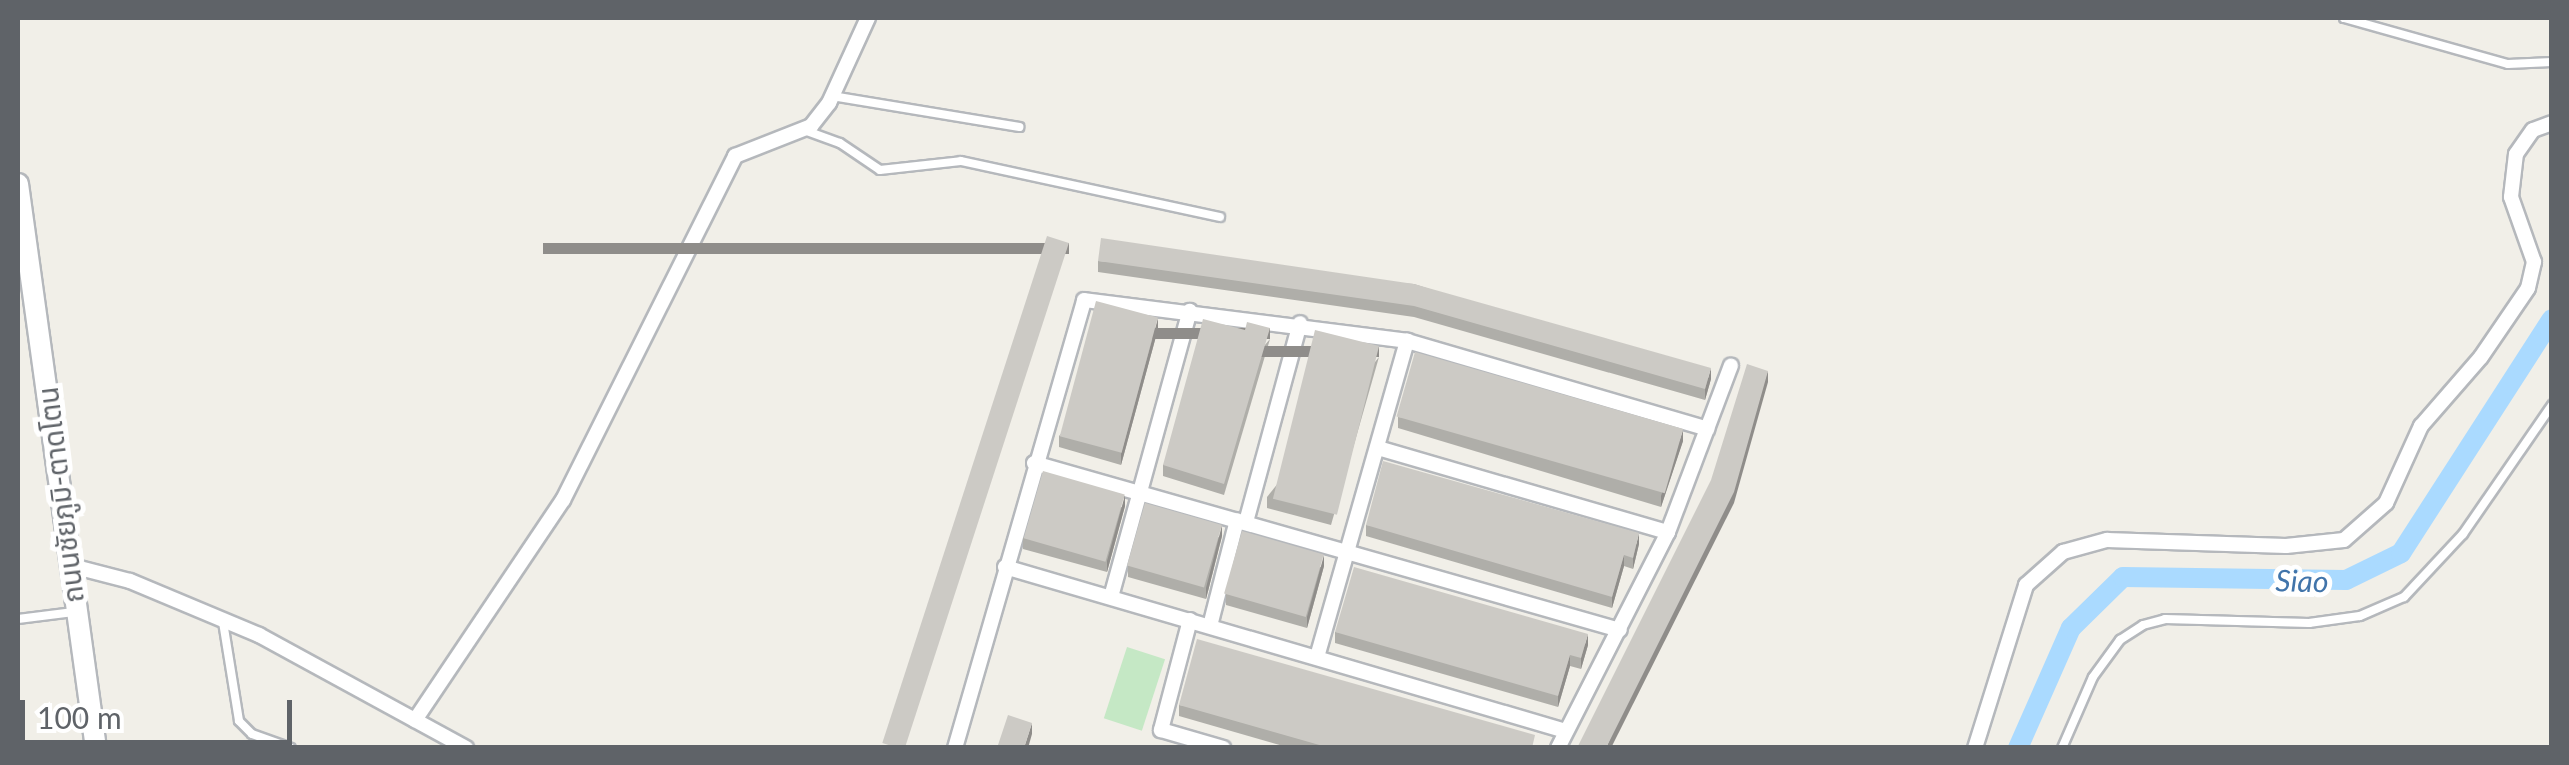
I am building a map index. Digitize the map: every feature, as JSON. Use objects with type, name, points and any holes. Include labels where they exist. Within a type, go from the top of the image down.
[{"type":"main road","name":"ถนนชัยภูมิ-ตาดโตน","points":[[18,184],[28,309],[96,748]]},
{"type":"street","points":[[416,720],[564,500],[735,156],[804,130],[832,96],[868,18]]},
{"type":"street","points":[[1975,748],[2026,585],[2063,552],[2106,540],[2286,546],[2344,540],[2386,503],[2421,426],[2481,357],[2528,288],[2534,262],[2512,197],[2516,154],[2534,130],[2552,123]]},
{"type":"street","points":[[956,748],[1034,464],[1084,300],[1300,323],[1407,341],[1708,429]]},
{"type":"street","points":[[1112,596],[1190,311]]},
{"type":"street","points":[[1210,626],[1300,323]]},
{"type":"street","points":[[1318,658],[1407,341]]},
{"type":"street","points":[[1558,748],[1668,532],[1732,365]]},
{"type":"street","points":[[1378,448],[1668,532]]},
{"type":"street","points":[[1034,464],[1620,630]]},
{"type":"street","points":[[68,565],[130,580],[223,619],[466,748]]},
{"type":"street","points":[[1005,567],[1566,731]]},
{"type":"street","points":[[1190,620],[1161,730],[1223,748]]},
{"type":"lane","points":[[2344,18],[2508,64],[2552,62]]},
{"type":"lane","points":[[832,96],[1018,127]]},
{"type":"lane","points":[[804,130],[840,143],[880,170],[961,161],[1220,217]]},
{"type":"lane","points":[[2062,748],[2093,677],[2120,640],[2144,625],[2165,618],[2308,623],[2360,616],[2404,597],[2463,534],[2552,405]]},
{"type":"lane","points":[[18,619],[74,612]]},
{"type":"lane","points":[[223,619],[239,721],[252,734],[291,748]]},
{"type":"green space","points":[[1127,647],[1165,659],[1142,731],[1104,718]]},
{"type":"building","points":[[1047,236],[1069,243],[905,748],[882,743]]},
{"type":"building","points":[[1101,238],[1414,284],[1711,368],[1705,389],[1414,306],[1098,261]]},
{"type":"building","points":[[1096,301],[1158,318],[1122,453],[1060,436]]},
{"type":"building","points":[[1203,319],[1245,330],[1247,322],[1270,328],[1224,484],[1163,465]]},
{"type":"building","points":[[1315,330],[1379,346],[1337,515],[1273,499]]},
{"type":"building","points":[[1415,352],[1683,429],[1665,493],[1397,416]]},
{"type":"building","points":[[1747,364],[1768,371],[1734,492],[1606,748],[1577,748],[1711,480]]},
{"type":"building","points":[[1383,461],[1639,533],[1633,558],[1624,555],[1612,597],[1366,525]]},
{"type":"building","points":[[1043,471],[1125,494],[1105,562],[1024,538]]},
{"type":"building","points":[[1145,503],[1222,525],[1204,588],[1127,565]]},
{"type":"building","points":[[1242,531],[1324,554],[1306,617],[1224,593]]},
{"type":"building","points":[[1354,567],[1588,634],[1581,658],[1570,655],[1558,696],[1335,632]]},
{"type":"building","points":[[1197,639],[1535,735],[1532,748],[1330,748],[1179,705]]},
{"type":"building","points":[[1008,715],[1032,723],[1024,748],[997,748]]},
{"type":"waterway","name":"Siao","points":[[2018,748],[2071,628],[2123,577],[2346,580],[2401,553],[2552,319]]}]
